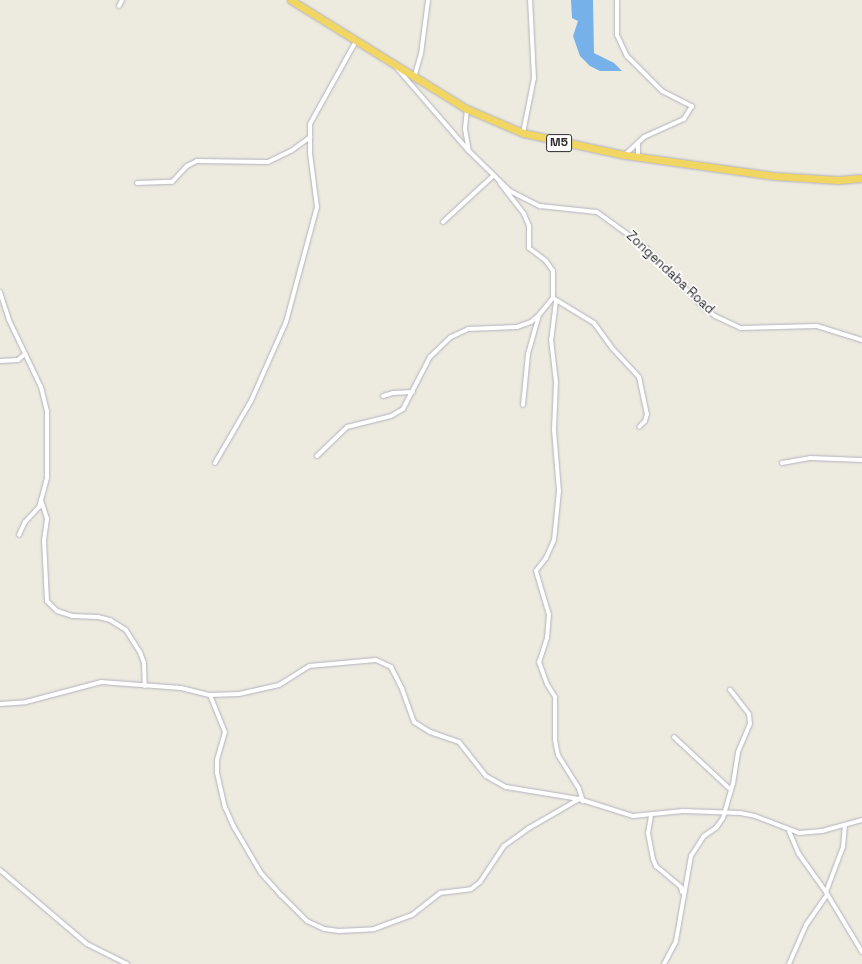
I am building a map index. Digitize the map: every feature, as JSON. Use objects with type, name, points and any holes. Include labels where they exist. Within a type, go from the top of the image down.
[{"type":"highway","name":"M5","points":[[291,0],[396,67],[467,109],[523,133],[625,155],[775,176],[838,180],[862,178]]},
{"type":"street","points":[[119,6],[122,0]]},
{"type":"street","points":[[414,78],[421,54],[428,0]]},
{"type":"street","points":[[523,133],[534,78],[530,0]]},
{"type":"street","points":[[617,0],[617,35],[627,56],[662,91],[692,106],[684,119],[644,137],[625,155]]},
{"type":"street","points":[[215,463],[251,401],[286,322],[317,208],[310,137],[313,115],[356,41]]},
{"type":"street","name":"Zongendaba Road","points":[[396,67],[469,151],[510,191],[540,206],[597,212],[644,246],[703,307],[729,324],[754,330],[817,326],[862,340]]},
{"type":"street","points":[[467,109],[465,129],[469,151]]},
{"type":"street","points":[[137,183],[172,182],[187,166],[197,161],[268,162],[291,151],[310,137]]},
{"type":"street","points":[[638,144],[638,157]]},
{"type":"street","points":[[443,222],[494,175]]},
{"type":"street","points":[[499,181],[524,214],[529,226],[529,248],[546,261],[552,271],[555,284],[551,339],[556,382],[554,430],[559,491],[554,540],[546,558],[536,571],[549,615],[547,638],[539,662],[547,684],[556,697],[555,740],[558,755],[579,789],[581,800]]},
{"type":"street","points":[[0,292],[25,354],[41,388],[47,411],[48,470],[41,500],[19,535]]},
{"type":"street","points":[[317,456],[347,427],[397,414],[403,409],[430,357],[451,337],[468,329],[517,327],[531,322],[554,299]]},
{"type":"street","points":[[554,299],[570,307],[594,323],[613,349],[639,377],[647,414],[645,421],[639,427]]},
{"type":"street","points":[[522,405],[525,368],[538,315]]},
{"type":"street","points":[[0,361],[18,360],[25,354]]},
{"type":"street","points":[[383,396],[393,393],[412,392]]},
{"type":"street","points":[[782,463],[810,458],[862,460]]},
{"type":"street","points":[[41,500],[47,519],[44,540],[46,601],[57,611],[72,616],[98,616],[110,620],[126,630],[140,652],[145,686]]},
{"type":"street","points":[[0,704],[26,702],[101,682],[181,688],[210,695],[266,689],[279,685],[309,666],[365,660],[387,663],[398,679],[414,722],[430,732],[459,742],[478,768],[493,782],[519,790],[581,800],[618,813],[651,816],[683,811],[724,812],[756,816],[789,831],[811,834],[862,820]]},
{"type":"street","points":[[664,964],[676,940],[682,892],[693,850],[704,836],[716,828],[724,812],[731,790],[738,752],[750,724],[749,714],[730,690]]},
{"type":"street","points":[[210,695],[225,732],[217,760],[217,773],[225,808],[234,827],[261,873],[280,895],[307,921],[324,929],[339,931],[374,929],[412,915],[440,893],[471,889],[480,882],[504,846],[529,828],[581,800]]},
{"type":"street","points":[[674,738],[731,790]]},
{"type":"street","points":[[651,816],[648,833],[653,859],[656,866],[681,887],[682,892]]},
{"type":"street","points":[[789,964],[806,925],[827,893],[843,847],[844,825]]},
{"type":"street","points":[[789,831],[799,854],[827,893],[862,952]]},
{"type":"street","points":[[0,870],[87,944],[127,964]]},
{"type":"water","points":[[571,0],[593,0],[594,53],[614,63],[622,71],[600,71],[590,66],[580,56],[573,36],[578,21],[572,18]]}]
